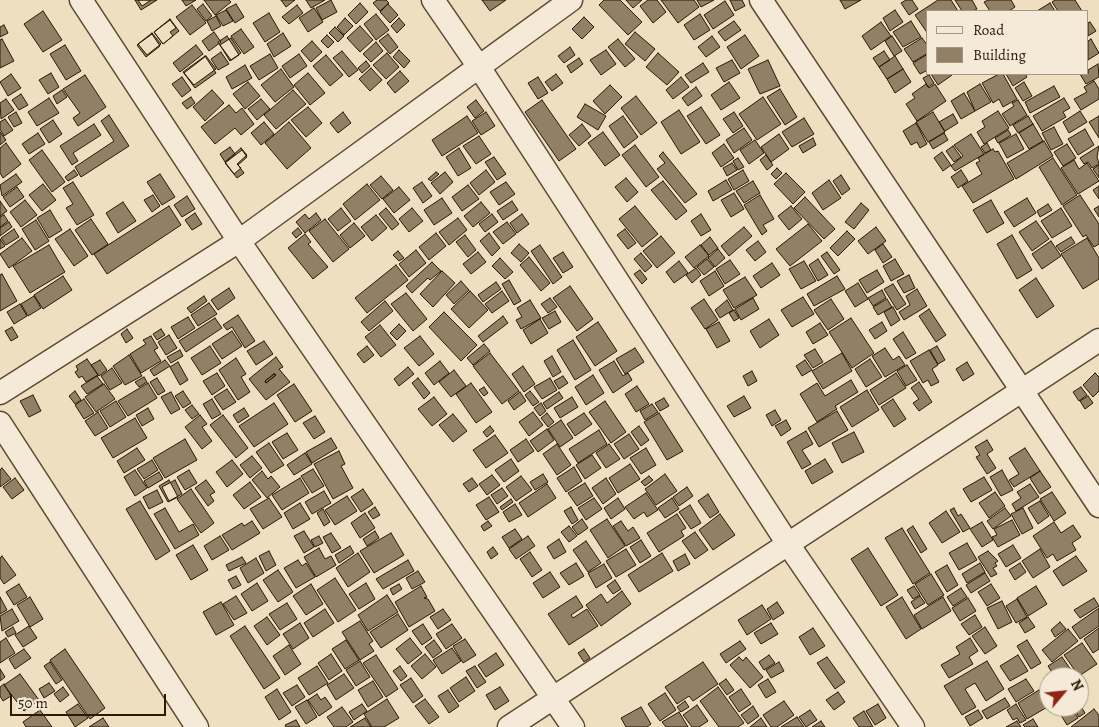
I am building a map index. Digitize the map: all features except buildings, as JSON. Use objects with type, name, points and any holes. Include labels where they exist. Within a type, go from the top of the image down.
[{"type":"street","points":[[81,0],[240,241],[574,727]]},
{"type":"street","points":[[433,0],[479,67],[788,544],[913,727]]},
{"type":"street","points":[[0,393],[240,241],[571,0]]},
{"type":"street","points":[[761,0],[1022,388],[1099,506]]},
{"type":"street","points":[[510,727],[1022,388],[1099,340]]},
{"type":"street","points":[[0,423],[197,727]]}]
